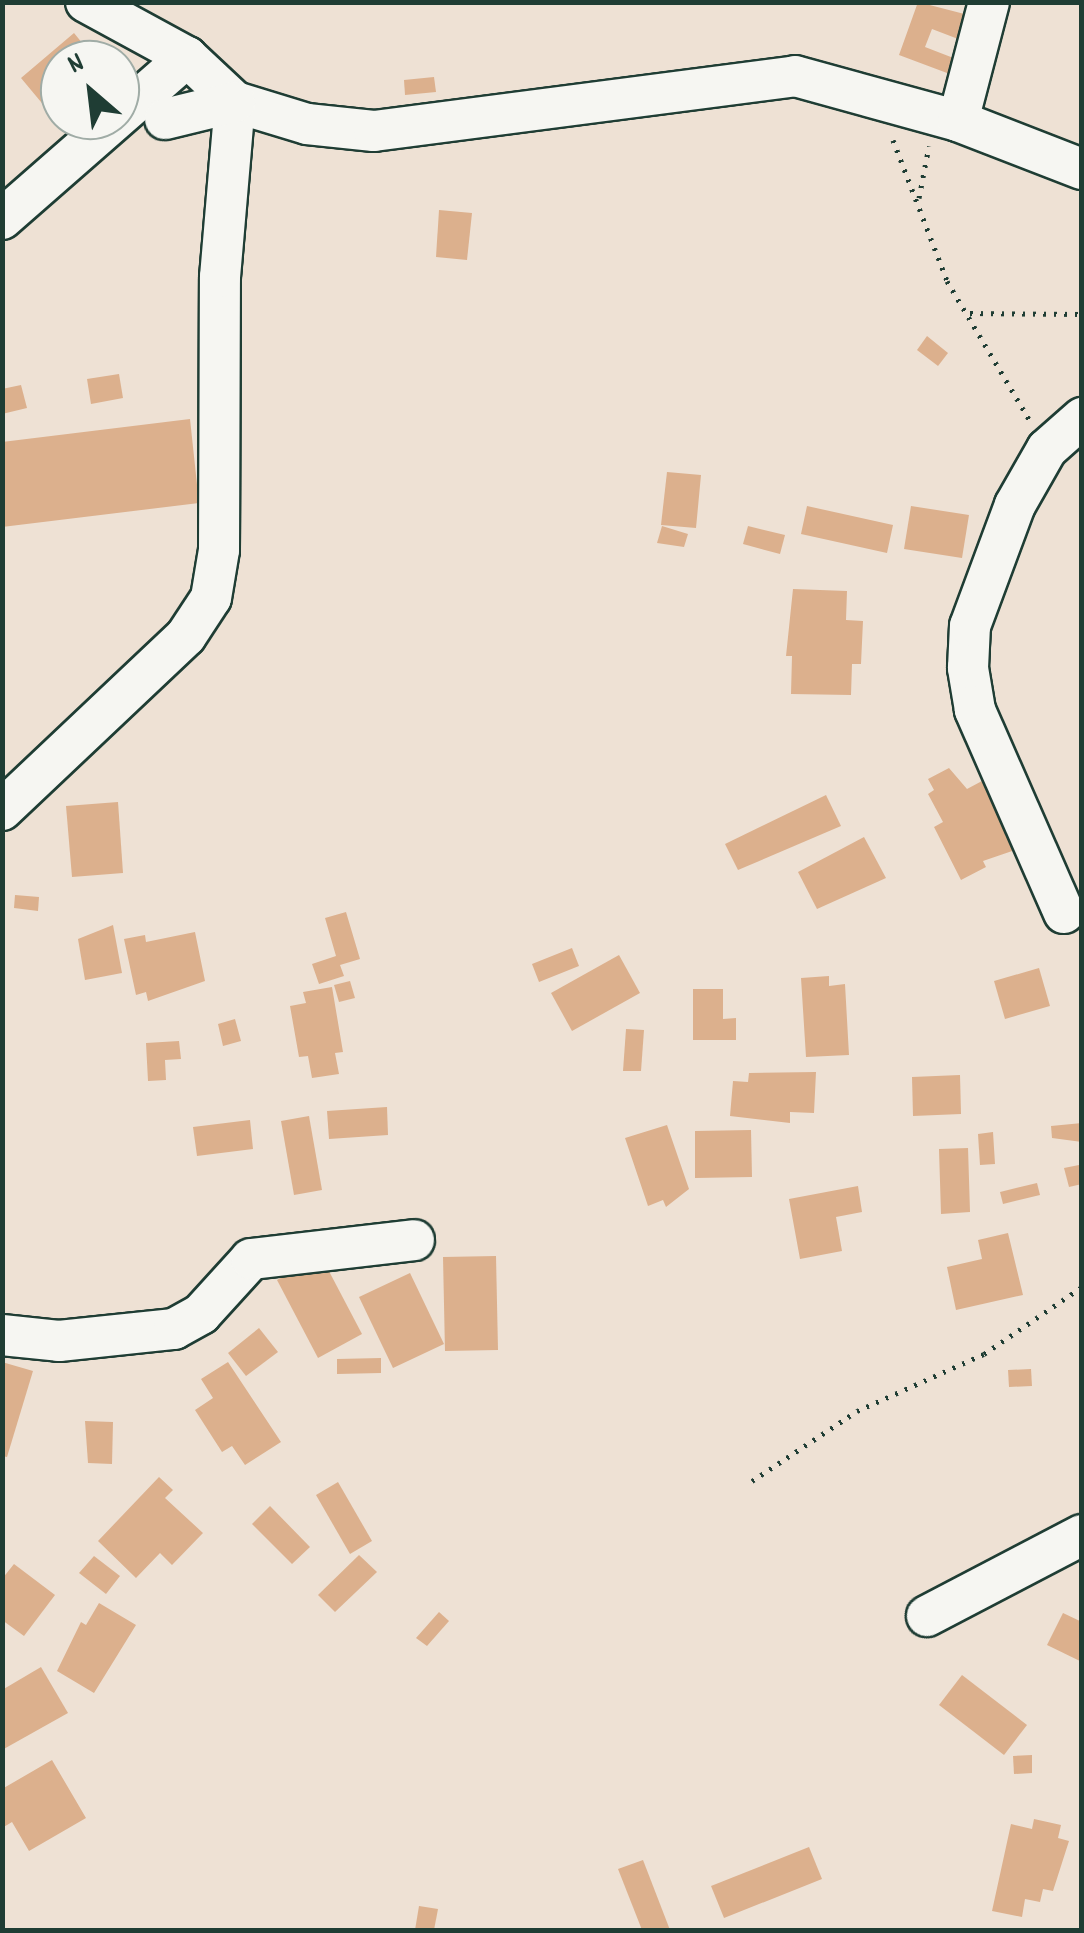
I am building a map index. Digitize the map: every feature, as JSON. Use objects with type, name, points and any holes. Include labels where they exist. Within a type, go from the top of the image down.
[{"type":"street","points":[[86,2],[138,11],[209,78],[307,124],[374,130],[795,76],[889,106],[949,118],[1082,169]]},
{"type":"street","points":[[949,118],[989,2]]},
{"type":"street","points":[[140,120],[165,119],[185,107],[209,78]]},
{"type":"street","points":[[140,111],[209,78]]},
{"type":"street","points":[[2,810],[186,636],[211,598],[219,550],[220,277],[209,78]]},
{"type":"street","points":[[2,219],[97,140]]},
{"type":"street","points":[[1058,916],[975,710],[968,668],[970,626],[1015,505],[1047,449],[1082,418]]},
{"type":"street","points":[[2,1335],[59,1340],[174,1330],[201,1314],[251,1259],[414,1240]]},
{"type":"street","points":[[927,1616],[1082,1536]]},
{"type":"path","points":[[889,106],[886,121],[932,247],[1047,449]]},
{"type":"path","points":[[919,206],[918,176],[949,118]]},
{"type":"path","points":[[968,313],[1082,314]]},
{"type":"path","points":[[752,1481],[858,1410],[984,1354],[1082,1287]]},
{"type":"building","points":[[918,2],[976,17],[966,42],[932,29],[925,47],[969,64],[963,79],[899,55]]},
{"type":"building","points":[[40,62],[40,101],[21,78]]},
{"type":"building","points":[[434,77],[436,92],[405,95],[404,80]]},
{"type":"building","points":[[439,210],[472,213],[467,260],[436,257]]},
{"type":"building","points":[[927,336],[948,353],[938,366],[917,350]]},
{"type":"building","points":[[119,374],[123,398],[91,404],[87,379]]},
{"type":"building","points":[[21,385],[27,408],[2,414],[2,389]]},
{"type":"building","points":[[190,419],[199,503],[2,527],[2,442]]},
{"type":"building","points":[[667,472],[701,475],[696,528],[661,525]]},
{"type":"building","points":[[807,506],[893,525],[887,553],[801,534]]},
{"type":"building","points":[[911,506],[969,515],[962,558],[904,549]]},
{"type":"building","points":[[662,526],[688,534],[684,547],[657,543]]},
{"type":"building","points":[[748,526],[785,535],[780,554],[743,544]]},
{"type":"building","points":[[793,589],[847,591],[846,620],[863,621],[861,664],[852,664],[851,695],[791,694],[792,656],[786,656]]},
{"type":"building","points":[[949,768],[967,789],[982,781],[1018,849],[983,861],[986,867],[961,880],[934,827],[943,822],[928,794],[934,790],[928,779]]},
{"type":"building","points":[[826,795],[841,826],[738,870],[725,844]]},
{"type":"building","points":[[118,802],[123,873],[72,877],[66,806]]},
{"type":"building","points":[[864,837],[886,878],[817,909],[798,872]]},
{"type":"building","points":[[15,895],[39,897],[38,911],[14,908]]},
{"type":"building","points":[[346,912],[360,959],[340,965],[344,976],[319,984],[312,964],[336,956],[325,918]]},
{"type":"building","points":[[113,925],[122,973],[85,980],[78,939]]},
{"type":"building","points":[[195,932],[205,981],[148,1001],[146,992],[136,995],[124,939],[145,935],[146,942]]},
{"type":"building","points":[[572,948],[579,966],[539,982],[532,964]]},
{"type":"building","points":[[619,955],[640,993],[572,1031],[551,993]]},
{"type":"building","points":[[1039,968],[1050,1006],[1005,1019],[994,981]]},
{"type":"building","points":[[829,976],[829,986],[845,984],[849,1055],[806,1057],[801,978]]},
{"type":"building","points":[[350,981],[355,998],[339,1002],[334,985]]},
{"type":"building","points":[[332,987],[343,1052],[335,1053],[339,1074],[312,1078],[308,1056],[299,1057],[290,1006],[306,1003],[303,992]]},
{"type":"building","points":[[693,989],[723,989],[723,1019],[736,1018],[736,1040],[693,1040]]},
{"type":"building","points":[[235,1019],[241,1041],[223,1046],[218,1024]]},
{"type":"building","points":[[626,1029],[644,1030],[641,1071],[623,1071]]},
{"type":"building","points":[[179,1041],[181,1059],[165,1060],[166,1080],[148,1081],[146,1043]]},
{"type":"building","points":[[816,1072],[814,1113],[790,1112],[790,1123],[730,1116],[733,1081],[748,1082],[749,1073]]},
{"type":"building","points":[[960,1075],[961,1114],[913,1116],[912,1077]]},
{"type":"building","points":[[387,1107],[388,1135],[329,1139],[327,1111]]},
{"type":"building","points":[[309,1116],[322,1190],[294,1195],[281,1121]]},
{"type":"building","points":[[250,1120],[253,1149],[197,1156],[193,1127]]},
{"type":"building","points":[[1082,1123],[1082,1142],[1052,1138],[1051,1126]]},
{"type":"building","points":[[667,1125],[689,1189],[666,1207],[663,1200],[648,1206],[625,1138]]},
{"type":"building","points":[[751,1130],[752,1177],[695,1178],[695,1131]]},
{"type":"building","points":[[993,1132],[995,1164],[980,1165],[978,1134]]},
{"type":"building","points":[[968,1148],[970,1212],[941,1214],[939,1149]]},
{"type":"building","points":[[1079,1165],[1082,1184],[1069,1187],[1064,1168]]},
{"type":"building","points":[[1037,1183],[1040,1195],[1003,1204],[1000,1192]]},
{"type":"building","points":[[858,1186],[862,1212],[836,1217],[842,1251],[800,1259],[789,1199]]},
{"type":"building","points":[[1008,1233],[1023,1295],[956,1310],[947,1267],[982,1259],[978,1240]]},
{"type":"building","points":[[321,1256],[362,1334],[318,1358],[277,1280]]},
{"type":"building","points":[[496,1256],[498,1350],[445,1351],[443,1257]]},
{"type":"building","points":[[410,1273],[444,1344],[393,1368],[359,1297]]},
{"type":"building","points":[[259,1328],[278,1352],[246,1376],[228,1353]]},
{"type":"building","points":[[381,1358],[381,1373],[337,1374],[337,1359]]},
{"type":"building","points":[[2,1362],[33,1371],[7,1457],[2,1456]]},
{"type":"building","points":[[228,1362],[281,1442],[245,1465],[232,1446],[222,1452],[195,1410],[213,1398],[201,1379]]},
{"type":"building","points":[[1031,1369],[1032,1386],[1009,1387],[1008,1370]]},
{"type":"building","points":[[85,1421],[113,1422],[112,1464],[88,1463]]},
{"type":"building","points":[[159,1477],[173,1490],[165,1498],[203,1533],[172,1565],[160,1553],[136,1578],[98,1541]]},
{"type":"building","points":[[338,1482],[372,1541],[350,1554],[316,1495]]},
{"type":"building","points":[[270,1506],[310,1547],[292,1564],[252,1524]]},
{"type":"building","points":[[359,1555],[377,1572],[335,1612],[318,1595]]},
{"type":"building","points":[[94,1556],[120,1576],[106,1594],[79,1573]]},
{"type":"building","points":[[14,1564],[55,1595],[24,1636],[2,1620],[2,1579]]},
{"type":"building","points":[[99,1603],[136,1625],[94,1693],[57,1671],[81,1622],[86,1625]]},
{"type":"building","points":[[439,1612],[449,1621],[427,1646],[416,1638]]},
{"type":"building","points":[[1063,1613],[1082,1622],[1082,1662],[1047,1645]]},
{"type":"building","points":[[41,1667],[68,1713],[2,1750],[2,1690]]},
{"type":"building","points":[[962,1675],[1027,1725],[1004,1755],[939,1705]]},
{"type":"building","points":[[1032,1755],[1032,1773],[1014,1774],[1013,1756]]},
{"type":"building","points":[[52,1760],[86,1818],[29,1851],[12,1822],[2,1828],[2,1789]]},
{"type":"building","points":[[1034,1819],[1061,1825],[1058,1838],[1069,1841],[1053,1891],[1043,1889],[1040,1902],[1025,1899],[1022,1917],[992,1911],[1011,1824],[1032,1829]]},
{"type":"building","points":[[809,1847],[822,1879],[724,1918],[711,1886]]},
{"type":"building","points":[[643,1860],[670,1930],[642,1930],[618,1869]]},
{"type":"building","points":[[419,1906],[438,1909],[434,1930],[415,1930]]}]
